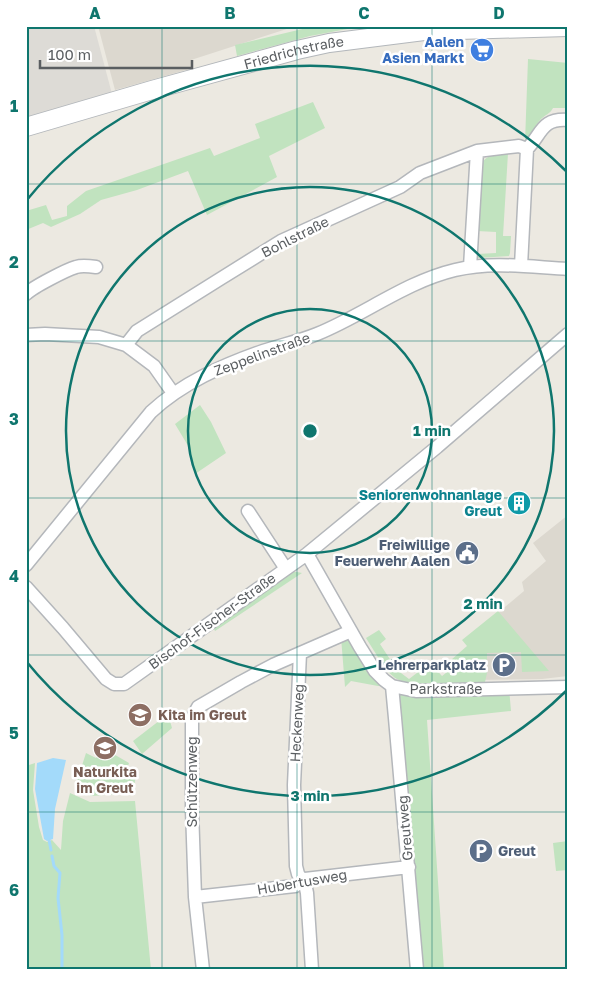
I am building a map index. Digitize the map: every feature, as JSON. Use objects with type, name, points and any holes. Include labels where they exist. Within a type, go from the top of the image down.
[{"type":"main road","name":"Friedrichstraße","points":[[26,127],[297,50],[391,30],[424,31],[568,27]]},
{"type":"street","points":[[521,266],[527,149],[532,145],[538,133],[545,125],[563,119],[568,120]]},
{"type":"street","name":"Bohlstraße","points":[[126,345],[138,331],[281,241],[400,187],[420,173],[477,151],[519,146],[527,149]]},
{"type":"street","points":[[470,267],[477,151]]},
{"type":"street","name":"Zeppelinstraße","points":[[26,565],[151,412],[173,394],[205,376],[263,351],[318,333],[425,280],[455,270],[499,265],[568,269]]},
{"type":"street","points":[[26,294],[45,282],[76,267],[96,267]]},
{"type":"street","points":[[26,335],[55,334],[99,337],[126,345],[154,366],[173,394]]},
{"type":"street","name":"Bischof-Fischer-Straße","points":[[26,587],[106,679],[114,684],[124,684],[307,554],[437,447],[568,334]]},
{"type":"street","name":"Bischof-Fischer-Straße","points":[[248,511],[286,569]]},
{"type":"street","name":"Parkstraße","points":[[307,554],[375,671],[392,686],[416,691],[568,687]]},
{"type":"street","points":[[26,573],[26,580]]},
{"type":"street","name":"Schützenweg","points":[[204,970],[195,897],[192,810],[192,718],[198,707],[241,682],[351,630]]},
{"type":"street","name":"Heckenweg","points":[[300,653],[294,785],[296,866],[298,874],[305,884],[307,893],[312,970]]},
{"type":"street","name":"Greutweg","points":[[392,686],[417,970]]},
{"type":"street","name":"Hubertusweg","points":[[195,897],[294,886],[305,879],[409,867]]},
{"type":"shaded area","points":[[26,26],[94,26],[112,94],[26,121]]},
{"type":"shaded area","points":[[98,26],[296,26],[191,60],[193,68],[115,90]]},
{"type":"shaded area","points":[[568,515],[568,676],[542,679],[473,680],[475,632],[524,591],[522,582],[546,561],[533,543]]},
{"type":"green space","points":[[315,26],[358,27],[310,36],[237,56],[235,45]]},
{"type":"green space","points":[[528,59],[568,63],[568,108],[553,108],[537,124],[529,142],[525,142]]},
{"type":"green space","points":[[313,102],[325,128],[269,156],[277,177],[207,215],[188,171],[137,190],[101,200],[80,214],[51,227],[43,223],[26,230],[26,211],[46,205],[52,220],[67,216],[67,206],[86,191],[210,148],[214,156],[260,138],[255,124]]},
{"type":"green space","points":[[508,153],[503,236],[511,236],[510,253],[509,256],[478,258],[477,254],[496,253],[496,232],[477,231],[481,164],[489,156]]},
{"type":"green space","points":[[200,405],[211,422],[226,453],[195,474],[190,449],[175,424]]},
{"type":"green space","points":[[292,572],[302,573],[215,631],[212,625]]},
{"type":"green space","points":[[498,611],[549,671],[522,672],[521,652],[487,653],[485,682],[407,684],[395,678],[386,670],[366,638],[379,630],[386,639],[380,644],[397,670],[409,679],[430,663],[442,676],[455,666],[451,660],[467,646],[462,640]]},
{"type":"green space","points":[[350,634],[388,686],[351,681],[345,687],[341,637]]},
{"type":"green space","points":[[392,686],[509,688],[511,711],[427,720],[444,970],[417,970]]},
{"type":"green space","points":[[168,714],[172,728],[142,754],[133,741]]},
{"type":"green space","points":[[101,751],[107,755],[110,752],[129,763],[126,772],[136,775],[133,793],[91,796],[75,787],[86,753],[96,758]]},
{"type":"green space","points":[[35,763],[33,790],[39,827],[43,840],[47,842],[52,840],[61,850],[63,821],[70,793],[90,802],[135,801],[151,970],[26,970],[26,766]]},
{"type":"green space","points":[[568,841],[568,870],[556,871],[553,843]]},
{"type":"water","points":[[53,758],[66,760],[55,809],[53,839],[47,841],[44,839],[35,789],[37,763]]},
{"type":"waterway","points":[[49,840],[51,850]]},
{"type":"waterway","points":[[52,856],[54,866],[60,873],[58,898],[62,935],[62,970]]},
{"type":"place","name":"Aalen Asien Markt","points":[[482,50]]},
{"type":"place","name":"Seniorenwohnanlage Greut","points":[[519,503]]},
{"type":"place","name":"Freiwillige Feuerwehr Aalen","points":[[467,553]]},
{"type":"place","name":"Lehrerparkplatz","points":[[504,665]]},
{"type":"place","name":"Kita im Greut","points":[[140,715]]},
{"type":"place","name":"Naturkita im Greut","points":[[105,748]]},
{"type":"place","name":"Greut","points":[[481,851]]}]
